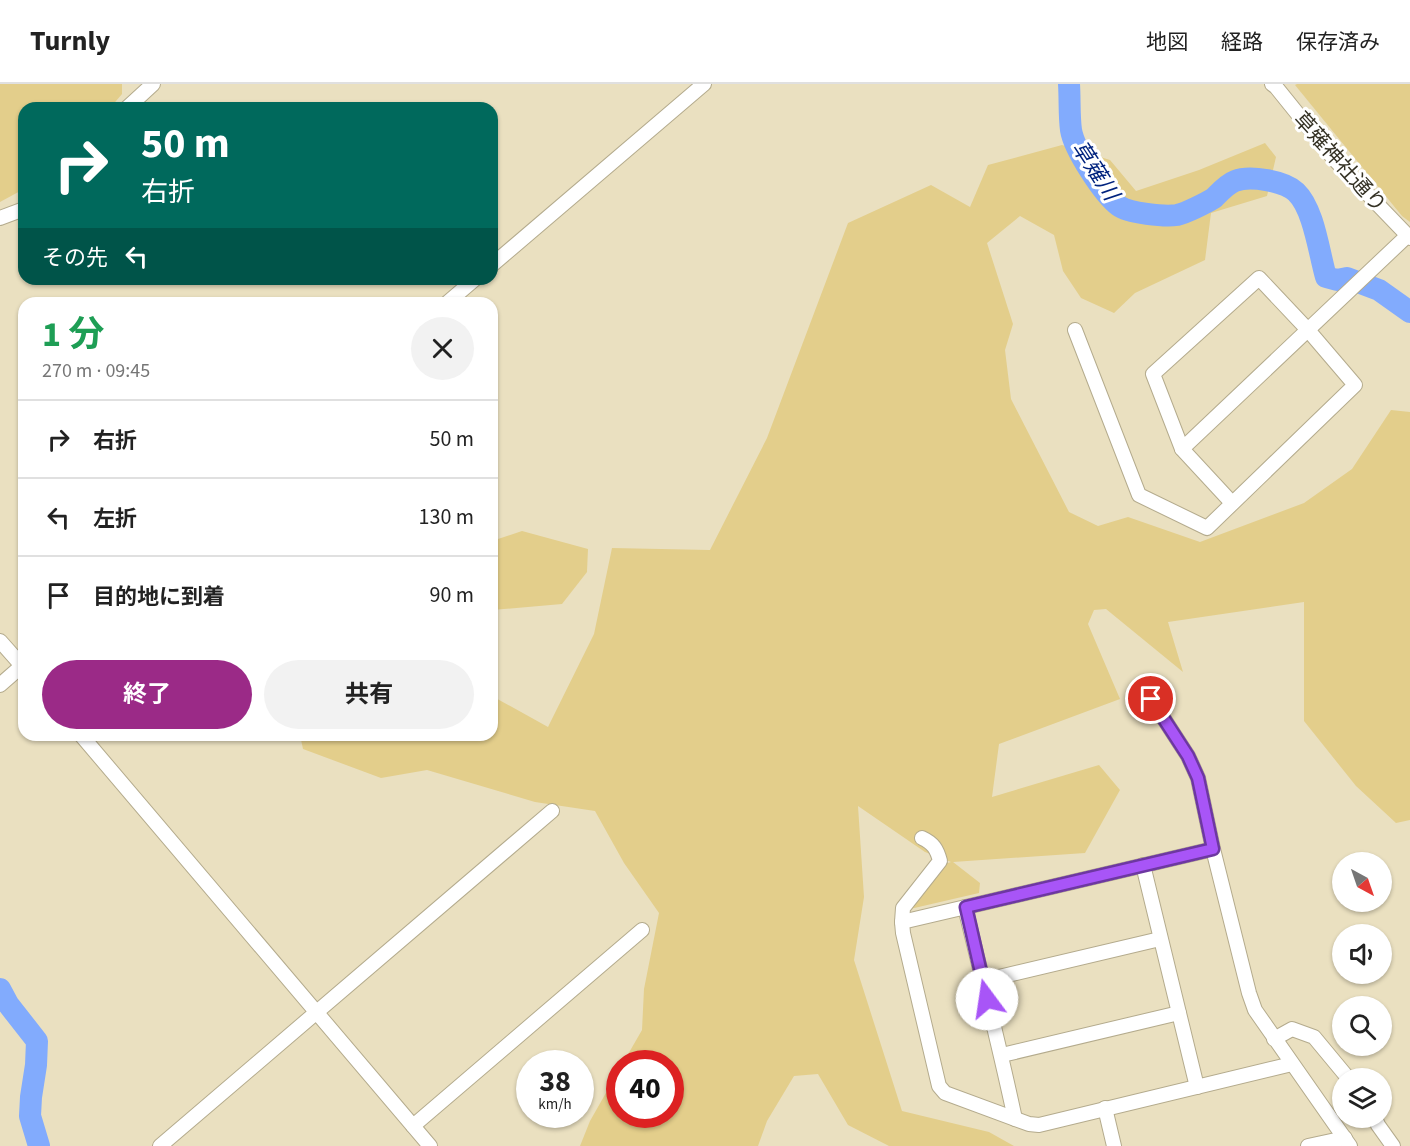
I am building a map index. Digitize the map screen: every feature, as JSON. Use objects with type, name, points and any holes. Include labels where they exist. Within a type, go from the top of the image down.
[{"type":"street","points":[[134,102],[153,84]]},
{"type":"street","points":[[498,259],[704,84]]},
{"type":"street","name":"草薙神社通り","points":[[1272,84],[1334,159],[1409,237]]},
{"type":"street","points":[[0,218],[18,211]]},
{"type":"street","points":[[1182,449],[1409,237]]},
{"type":"street","points":[[1075,330],[1139,495],[1207,528],[1355,385],[1308,330],[1259,278],[1153,374],[1182,449],[1232,503]]},
{"type":"street","points":[[454,297],[468,285]]},
{"type":"street","points":[[0,641],[18,661]]},
{"type":"street","points":[[0,685],[18,670]]},
{"type":"street","points":[[1151,699],[1188,756],[1198,778],[1213,849],[1255,1010],[1347,1142],[1308,1146]]},
{"type":"street","points":[[86,741],[430,1146]]},
{"type":"street","points":[[160,1146],[552,811]]},
{"type":"street","points":[[922,838],[930,842],[937,851],[940,861],[903,908],[902,922],[939,1086],[945,1093],[1029,1124],[1039,1125],[1292,1064]]},
{"type":"street","points":[[902,922],[1213,849]]},
{"type":"street","points":[[1143,865],[1197,1088]]},
{"type":"street","points":[[966,907],[1015,1119]]},
{"type":"street","points":[[413,1126],[642,930]]},
{"type":"street","points":[[982,981],[1160,939]]},
{"type":"street","points":[[1002,1055],[1179,1013]]},
{"type":"street","points":[[1274,1039],[1292,1029],[1314,1037],[1340,1068]]},
{"type":"street","points":[[1105,1108],[1114,1146]]},
{"type":"street","points":[[1380,1128],[1393,1146]]},
{"type":"shaded area","points":[[0,84],[122,84],[122,94],[115,102],[18,102],[18,192],[0,202]]},
{"type":"shaded area","points":[[1410,84],[1410,222],[1402,216],[1295,85]]},
{"type":"shaded area","points":[[1265,143],[1276,157],[1267,196],[1211,213],[1205,260],[1135,293],[1114,313],[1081,298],[1063,271],[1054,235],[1020,216],[987,243],[1013,324],[1005,350],[1011,399],[1069,512],[1098,526],[1128,517],[1200,542],[1304,503],[1352,469],[1391,410],[1410,412],[1410,820],[1396,823],[1356,786],[1304,721],[1304,602],[1168,622],[1183,672],[1106,609],[1094,610],[1088,624],[1120,699],[999,744],[992,797],[1099,765],[1120,790],[1085,853],[953,862],[980,883],[979,893],[910,909],[941,865],[951,862],[925,852],[858,806],[864,897],[854,960],[902,1111],[989,1132],[1014,1146],[889,1146],[848,1125],[818,1074],[794,1076],[767,1121],[758,1146],[580,1146],[587,1128],[594,1128],[594,1114],[606,1093],[606,1128],[684,1128],[684,1050],[630,1050],[642,1030],[644,989],[659,913],[624,863],[595,811],[535,802],[427,770],[381,778],[303,749],[301,741],[498,741],[498,699],[548,727],[594,634],[612,548],[710,550],[767,438],[848,223],[931,185],[970,207],[988,165],[1062,145],[1110,160],[1136,191],[1199,170]]},
{"type":"shaded area","points":[[522,531],[588,549],[587,572],[562,604],[498,609],[498,539]]},
{"type":"waterway","name":"草薙川","points":[[1069,84],[1070,124],[1073,138],[1098,182],[1119,206],[1147,214],[1177,215],[1214,198],[1226,186],[1241,179],[1258,179],[1284,185],[1296,192],[1307,209],[1312,220],[1326,277],[1337,280],[1347,278],[1379,290],[1410,312]]},
{"type":"waterway","points":[[0,989],[8,1004],[37,1041],[30,1116],[39,1146]]},
{"type":"route","points":[[987,999],[966,907],[1213,849],[1198,778],[1188,756],[1151,699]]}]
